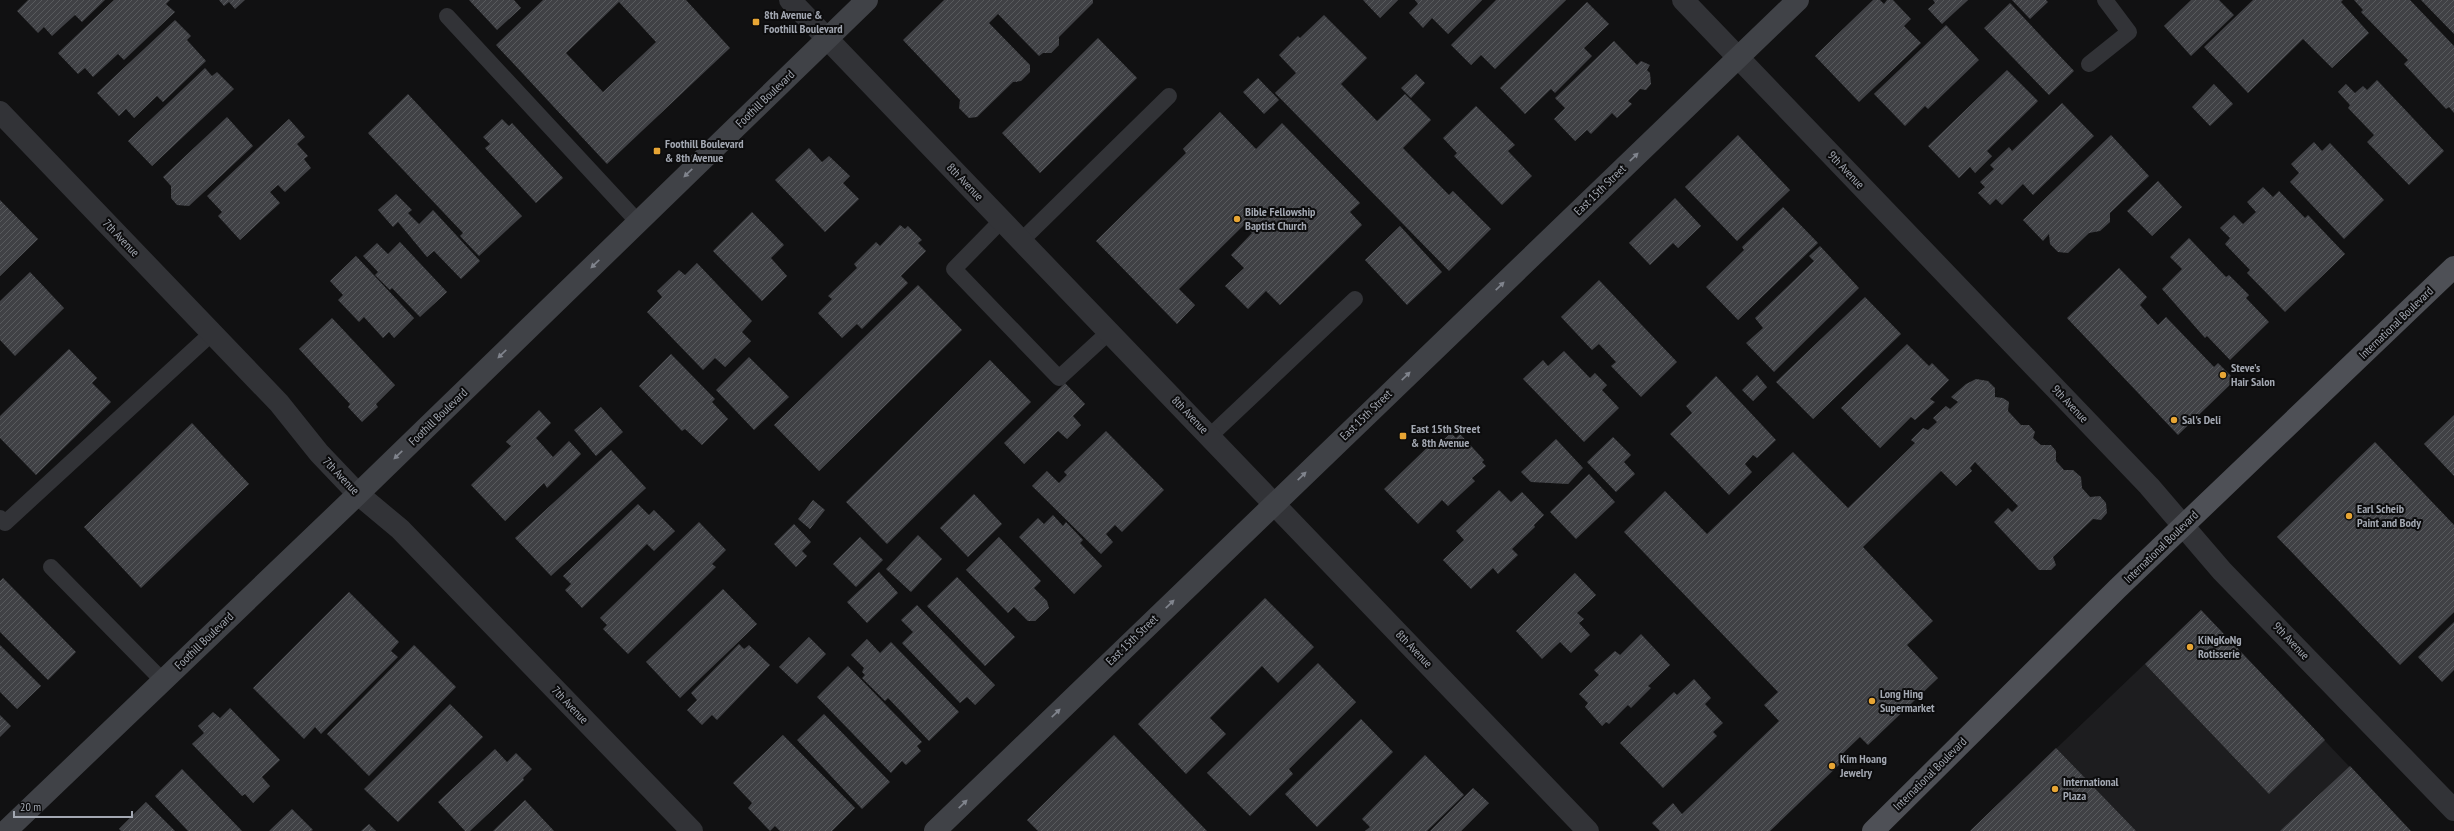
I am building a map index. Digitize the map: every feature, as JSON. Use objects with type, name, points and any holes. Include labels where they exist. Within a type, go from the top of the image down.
[{"type":"main road","name":"Foothill Boulevard","points":[[6,831],[358,494],[867,0]]},
{"type":"main road","name":"East 15th Street","points":[[935,831],[1798,0]]},
{"type":"main road","name":"International Boulevard","points":[[1873,831],[2183,526],[2454,267]]},
{"type":"street","name":"8th Avenue","points":[[790,0],[1588,831]]},
{"type":"street","name":"9th Avenue","points":[[1683,0],[2136,472],[2222,571],[2454,810]]},
{"type":"street","name":"7th Avenue","points":[[0,112],[279,403],[319,453],[358,494],[400,528],[692,831]]},
{"type":"lane","points":[[2089,64],[2129,32],[2105,0]]},
{"type":"lane","points":[[447,16],[638,222]]},
{"type":"lane","points":[[1021,240],[1169,96]]},
{"type":"lane","points":[[1002,220],[954,269],[1059,378],[1109,332]]},
{"type":"lane","points":[[1210,436],[1355,299]]},
{"type":"lane","points":[[0,518],[5,523],[212,333]]},
{"type":"lane","points":[[51,567],[163,681]]},
{"type":"shaded area","name":"International Plaza","points":[[2201,610],[2400,820],[2388,831],[1970,831]]},
{"type":"building","points":[[28,0],[105,0],[82,22],[75,15],[52,36],[44,27],[38,33],[17,11]]},
{"type":"building","points":[[114,0],[170,0],[166,4],[175,12],[124,60],[118,54],[93,77],[85,68],[78,74],[58,53]]},
{"type":"building","points":[[219,0],[245,0],[235,9],[229,2],[224,6]]},
{"type":"building","points":[[469,0],[514,0],[521,8],[497,30]]},
{"type":"building","points":[[543,0],[686,0],[730,48],[607,164],[496,45]],"holes":[[[619,2],[656,42],[603,92],[566,53]]]},
{"type":"building","points":[[944,0],[1093,0],[1093,3],[1059,37],[1059,45],[1051,53],[1043,53],[1039,56],[998,14],[989,23],[1030,65],[1030,72],[1021,81],[1013,82],[977,117],[969,118],[959,108],[960,100],[903,40]]},
{"type":"building","points":[[1363,0],[1398,0],[1380,18]]},
{"type":"building","points":[[1415,0],[1482,0],[1448,34],[1432,18],[1423,28],[1409,13],[1418,4]]},
{"type":"building","points":[[1496,0],[1566,0],[1495,69],[1481,55],[1471,65],[1451,45]]},
{"type":"building","points":[[1873,0],[1880,0],[1884,4],[1887,0],[1893,0],[1911,19],[1904,26],[1921,43],[1859,102],[1815,56]]},
{"type":"building","points":[[1933,0],[1968,0],[1942,24],[1928,9],[1935,3]]},
{"type":"building","points":[[2012,0],[2046,0],[2048,2],[2030,19]]},
{"type":"building","points":[[2191,0],[2219,0],[2234,15],[2191,56],[2164,26]]},
{"type":"building","points":[[2253,0],[2343,0],[2341,2],[2369,33],[2332,68],[2303,39],[2248,93],[2204,47]]},
{"type":"building","points":[[2354,0],[2410,0],[2454,46],[2454,113],[2449,107],[2446,109],[2404,64],[2408,60],[2361,12],[2363,10]]},
{"type":"building","points":[[2421,0],[2454,0],[2454,34]]},
{"type":"building","points":[[1587,2],[1609,24],[1584,48],[1592,56],[1555,93],[1551,89],[1525,114],[1500,88]]},
{"type":"building","points":[[2010,3],[2074,71],[2049,95],[1984,28]]},
{"type":"building","points":[[1324,15],[1367,58],[1341,84],[1377,121],[1405,94],[1431,120],[1403,148],[1449,195],[1453,191],[1491,229],[1449,271],[1275,93],[1296,73],[1279,55],[1298,36],[1300,38]]},
{"type":"building","points":[[175,20],[191,36],[187,40],[206,61],[163,102],[157,96],[134,118],[126,109],[119,116],[97,93]]},
{"type":"building","points":[[1946,25],[1979,60],[1928,109],[1925,106],[1905,126],[1874,94]]},
{"type":"building","points":[[1098,38],[1137,78],[1040,173],[1002,133]]},
{"type":"building","points":[[1614,41],[1637,65],[1641,61],[1650,65],[1647,70],[1650,73],[1651,84],[1646,90],[1640,89],[1628,101],[1632,104],[1617,118],[1612,113],[1591,134],[1587,130],[1575,141],[1554,119],[1565,108],[1555,98]]},
{"type":"building","points":[[205,68],[212,76],[217,72],[234,89],[152,166],[128,141]]},
{"type":"building","points":[[2007,70],[2038,101],[1987,151],[1992,156],[1975,173],[1970,167],[1959,178],[1928,146]]},
{"type":"building","points":[[1416,74],[1425,83],[1411,98],[1401,88]]},
{"type":"building","points":[[1258,78],[1279,100],[1264,114],[1243,92]]},
{"type":"building","points":[[2377,80],[2444,151],[2409,185],[2367,142],[2374,135],[2348,108],[2350,105],[2338,92],[2346,84],[2355,93],[2363,86],[2367,90]]},
{"type":"building","points":[[2214,84],[2233,104],[2210,126],[2192,107]]},
{"type":"building","points":[[408,94],[522,216],[479,256],[460,236],[463,233],[368,133]]},
{"type":"building","points":[[2062,103],[2094,136],[2033,195],[2023,184],[2002,205],[1996,199],[1990,205],[1978,193],[1985,187],[1980,182],[1994,169],[1990,165],[2009,147],[2012,151]]},
{"type":"building","points":[[1476,106],[1515,145],[1508,151],[1532,176],[1502,205],[1454,156],[1457,153],[1443,138]]},
{"type":"building","name":"Bible Fellowship Baptist Church","points":[[1220,112],[1256,149],[1282,123],[1360,203],[1350,212],[1362,225],[1280,305],[1266,291],[1248,309],[1225,286],[1244,268],[1231,255],[1252,233],[1244,225],[1179,289],[1195,305],[1177,324],[1096,241],[1186,153],[1183,149]]},
{"type":"building","points":[[227,117],[253,146],[189,206],[177,205],[171,198],[171,186],[163,177]]},
{"type":"building","points":[[289,119],[305,137],[297,144],[308,156],[304,159],[311,168],[285,192],[278,185],[270,192],[280,203],[240,240],[218,216],[222,212],[207,196]]},
{"type":"building","points":[[502,119],[509,126],[512,123],[563,178],[536,203],[485,148],[490,144],[483,137]]},
{"type":"building","points":[[1738,135],[1790,190],[1737,241],[1685,187]]},
{"type":"building","points":[[2111,135],[2149,176],[2110,213],[2110,222],[2100,231],[2089,233],[2068,253],[2058,252],[2050,244],[2049,234],[2043,241],[2023,220]]},
{"type":"building","points":[[2314,142],[2322,151],[2330,143],[2384,200],[2344,239],[2290,182],[2299,173],[2291,164]]},
{"type":"building","points":[[809,148],[822,162],[829,156],[850,176],[843,183],[859,199],[825,232],[775,180]]},
{"type":"building","points":[[2158,181],[2182,207],[2152,236],[2127,211]]},
{"type":"building","points":[[2263,187],[2273,197],[2279,191],[2305,218],[2308,215],[2345,254],[2285,312],[2247,273],[2250,270],[2225,244],[2230,238],[2220,228],[2234,215],[2243,224],[2256,212],[2247,202]]},
{"type":"building","points":[[396,194],[412,210],[408,213],[419,224],[433,210],[480,261],[461,279],[434,251],[427,257],[398,222],[393,227],[378,210]]},
{"type":"building","points":[[1675,198],[1701,226],[1678,248],[1673,243],[1650,265],[1629,243]]},
{"type":"building","points":[[0,200],[38,239],[0,276]]},
{"type":"building","points":[[1783,207],[1818,243],[1738,320],[1706,287],[1744,250],[1742,247]]},
{"type":"building","points":[[752,212],[784,245],[771,258],[787,276],[762,301],[713,251]]},
{"type":"building","points":[[900,225],[905,229],[908,226],[922,240],[918,243],[926,251],[901,276],[908,283],[862,329],[857,324],[842,338],[818,313],[832,299],[828,296],[857,268],[854,264],[876,242],[880,246]]},
{"type":"building","points":[[1400,226],[1442,272],[1407,305],[1365,260]]},
{"type":"building","points":[[2189,238],[2226,277],[2229,275],[2249,295],[2246,298],[2269,322],[2230,360],[2207,336],[2205,338],[2162,289],[2182,269],[2170,257]]},
{"type":"building","points":[[400,242],[447,292],[420,317],[392,288],[390,290],[375,275],[378,272],[363,256],[377,243],[388,254]]},
{"type":"building","points":[[1820,246],[1859,288],[1774,372],[1746,343],[1763,328],[1755,318],[1814,261],[1809,256]]},
{"type":"building","points":[[356,256],[414,318],[394,338],[389,332],[383,338],[364,317],[359,322],[338,300],[343,295],[330,281]]},
{"type":"building","points":[[697,263],[752,321],[742,332],[751,341],[725,367],[715,358],[703,370],[647,312],[662,297],[657,291],[679,270],[685,275]]},
{"type":"building","points":[[2119,268],[2147,297],[2140,305],[2158,325],[2166,317],[2214,367],[2218,363],[2235,380],[2178,435],[2067,318]]},
{"type":"building","points":[[30,272],[64,308],[15,356],[0,340],[0,301]]},
{"type":"building","points":[[1599,280],[1677,362],[1641,397],[1611,366],[1616,362],[1599,344],[1592,350],[1561,317]]},
{"type":"building","points":[[918,285],[962,330],[819,471],[774,425]]},
{"type":"building","points":[[1865,297],[1901,334],[1813,419],[1776,382]]},
{"type":"building","points":[[332,318],[395,385],[376,404],[378,407],[362,422],[348,407],[350,404],[299,349]]},
{"type":"building","points":[[1907,344],[1929,366],[1932,363],[1949,380],[1930,399],[1935,402],[1915,420],[1911,417],[1880,448],[1841,408]]},
{"type":"building","points":[[69,349],[97,378],[92,383],[111,402],[36,475],[0,438],[0,416]]},
{"type":"building","points":[[1564,351],[1590,378],[1595,373],[1607,385],[1602,390],[1619,408],[1584,442],[1523,379],[1543,360],[1548,366]]},
{"type":"building","points":[[671,354],[715,399],[712,402],[728,419],[702,445],[685,429],[682,431],[639,386]]},
{"type":"building","points":[[749,357],[789,397],[754,430],[716,390]]},
{"type":"building","points":[[990,360],[1031,402],[887,544],[846,502]]},
{"type":"building","points":[[1757,375],[1767,387],[1753,401],[1742,390]]},
{"type":"building","points":[[1716,376],[1776,440],[1757,458],[1753,455],[1745,464],[1752,472],[1729,495],[1670,434],[1692,413],[1686,406]]},
{"type":"building","points":[[1976,379],[1988,381],[1995,388],[1995,397],[2003,398],[2009,402],[2008,411],[2021,425],[2029,425],[2035,432],[2033,438],[2041,445],[2051,445],[2056,451],[2056,461],[2064,470],[2073,470],[2081,477],[2082,488],[2090,497],[2100,496],[2106,503],[2107,513],[2101,520],[2093,519],[2053,557],[2056,565],[2051,570],[2039,570],[1994,522],[2008,508],[2012,512],[2018,506],[1975,462],[1970,468],[1972,471],[1956,486],[1941,471],[1863,547],[1933,621],[1907,645],[1938,678],[1868,745],[1860,737],[1839,757],[1843,761],[1770,831],[1660,831],[1652,823],[1673,803],[1682,814],[1779,721],[1764,705],[1778,692],[1624,532],[1665,491],[1707,534],[1793,452],[1848,508],[1915,443],[1911,440],[1923,428],[1928,430],[1937,422],[1933,418],[1946,406],[1950,409],[1958,402],[1951,397],[1966,384]]},
{"type":"building","points":[[1065,383],[1085,404],[1073,416],[1081,425],[1067,439],[1058,431],[1024,464],[1004,443]]},
{"type":"building","points":[[601,407],[623,432],[596,456],[574,430]]},
{"type":"building","points":[[539,410],[551,423],[536,438],[553,457],[569,441],[581,454],[547,488],[544,483],[505,521],[471,485],[511,446],[506,442]]},
{"type":"building","points":[[2454,415],[2454,476],[2424,444]]},
{"type":"building","points":[[192,423],[249,484],[141,588],[84,527]]},
{"type":"building","points":[[1106,431],[1164,490],[1122,532],[1115,525],[1106,534],[1113,542],[1101,554],[1032,486],[1047,471],[1059,483],[1067,475],[1064,472]]},
{"type":"building","points":[[1451,433],[1456,438],[1460,434],[1484,460],[1482,462],[1486,466],[1472,478],[1475,481],[1448,506],[1442,500],[1418,524],[1384,489],[1434,441],[1438,445]]},
{"type":"building","points":[[1613,437],[1631,455],[1624,462],[1635,474],[1616,492],[1587,462]]},
{"type":"building","points":[[1556,439],[1583,468],[1568,484],[1531,482],[1521,472]]},
{"type":"building","points":[[2375,442],[2454,525],[2454,612],[2400,665],[2277,537]]},
{"type":"building","points":[[611,450],[646,488],[551,576],[515,538]]},
{"type":"building","points":[[1589,474],[1615,502],[1576,539],[1550,512]]},
{"type":"building","points":[[1499,490],[1511,502],[1522,492],[1544,515],[1534,525],[1535,527],[1512,549],[1518,555],[1498,574],[1493,568],[1471,589],[1443,560],[1464,540],[1456,531]]},
{"type":"building","points":[[974,494],[1002,524],[968,557],[940,528]]},
{"type":"building","points":[[813,500],[825,510],[810,529],[798,519]]},
{"type":"building","points":[[638,504],[649,515],[654,510],[675,531],[654,551],[647,544],[582,608],[565,590],[571,584],[563,576]]},
{"type":"building","points":[[1053,515],[1063,526],[1066,522],[1083,540],[1080,543],[1102,566],[1074,594],[1019,537],[1038,518],[1044,524]]},
{"type":"building","points":[[699,522],[726,550],[712,564],[716,567],[628,654],[603,629],[607,625],[600,618]]},
{"type":"building","points":[[794,524],[811,542],[802,551],[807,556],[796,567],[774,544]]},
{"type":"building","points":[[918,535],[942,559],[911,592],[886,569]]},
{"type":"building","points":[[860,537],[883,560],[856,587],[833,564]]},
{"type":"building","points":[[999,537],[1041,581],[1034,588],[1047,601],[1049,608],[1035,621],[1028,621],[1014,607],[1008,613],[966,570]]},
{"type":"building","points":[[879,572],[898,593],[867,623],[847,602]]},
{"type":"building","points":[[1575,573],[1596,595],[1577,613],[1584,619],[1579,623],[1590,635],[1571,653],[1560,642],[1542,659],[1516,631]]},
{"type":"building","points":[[957,577],[1015,637],[985,666],[927,606]]},
{"type":"building","points":[[3,578],[76,652],[48,680],[0,632],[0,581]]},
{"type":"building","points":[[723,589],[757,624],[680,698],[646,662]]},
{"type":"building","points":[[349,592],[399,642],[391,651],[398,657],[321,734],[315,727],[304,739],[253,688]]},
{"type":"building","points":[[1265,598],[1314,647],[1278,683],[1262,666],[1210,718],[1226,734],[1186,774],[1138,724]]},
{"type":"building","points":[[917,605],[995,685],[975,705],[967,697],[960,703],[902,643],[913,632],[901,620]]},
{"type":"building","points":[[2201,610],[2325,740],[2269,794],[2145,664]]},
{"type":"building","points":[[2454,622],[2454,670],[2442,682],[2418,657]]},
{"type":"building","points":[[1641,634],[1670,665],[1648,686],[1651,688],[1631,708],[1628,705],[1609,724],[1606,722],[1602,726],[1585,707],[1588,703],[1579,694],[1599,675],[1594,670],[1615,651],[1620,655]]},
{"type":"building","points":[[809,637],[826,654],[797,684],[779,667]]},
{"type":"building","points":[[867,639],[880,653],[891,642],[959,712],[929,741],[888,698],[885,701],[862,678],[865,675],[862,672],[864,668],[851,655]]},
{"type":"building","points":[[739,644],[744,649],[749,645],[770,665],[717,720],[712,715],[702,725],[687,710],[697,700],[691,693]]},
{"type":"building","points":[[0,645],[41,686],[17,709],[0,692]]},
{"type":"building","points":[[414,645],[456,687],[369,776],[327,734]]},
{"type":"building","points":[[1318,663],[1356,702],[1289,769],[1293,774],[1250,816],[1207,773]]},
{"type":"building","points":[[848,666],[922,742],[917,746],[921,751],[906,765],[902,761],[891,773],[817,697]]},
{"type":"building","points":[[1694,679],[1711,698],[1705,704],[1723,723],[1713,732],[1717,736],[1663,788],[1620,743],[1674,692],[1677,695]]},
{"type":"building","points":[[450,704],[483,737],[398,822],[364,789]]},
{"type":"building","points":[[230,708],[280,760],[262,777],[270,786],[253,803],[245,794],[242,796],[192,744],[204,733],[198,726],[213,712],[220,718]]},
{"type":"building","points":[[824,714],[890,782],[862,809],[797,740]]},
{"type":"building","points":[[0,715],[11,726],[0,737]]},
{"type":"building","points":[[1361,719],[1393,752],[1317,827],[1285,794]]},
{"type":"building","points":[[783,735],[855,808],[832,831],[780,831],[775,826],[770,831],[748,808],[752,803],[733,783]]},
{"type":"building","points":[[1114,735],[1207,831],[1038,831],[1027,820]]},
{"type":"building","name":"International Plaza","points":[[2056,748],[2136,831],[1970,831]]},
{"type":"building","points":[[495,749],[507,762],[516,753],[532,769],[523,778],[524,780],[470,831],[465,831],[438,802]]},
{"type":"building","points":[[1425,755],[1464,795],[1427,831],[1365,831],[1370,827],[1362,819]]},
{"type":"building","points":[[2350,766],[2411,831],[2280,831]]},
{"type":"building","points":[[182,769],[242,831],[188,831],[155,796]]},
{"type":"building","points":[[1473,788],[1489,803],[1461,831],[1430,831]]},
{"type":"building","points":[[525,800],[554,831],[493,831]]},
{"type":"building","points":[[146,802],[175,831],[121,831],[119,829]]},
{"type":"building","points":[[292,809],[313,830],[269,831]]},
{"type":"building","points":[[369,824],[376,831],[361,831]]},
{"type":"place","name":"8th Avenue & Foothill Boulevard","points":[[756,22]]},
{"type":"place","name":"Foothill Boulevard & 8th Avenue","points":[[657,151]]},
{"type":"place","name":"Bible Fellowship Baptist Church","points":[[1237,219]]},
{"type":"place","name":"Steve's Hair Salon","points":[[2223,375]]},
{"type":"place","name":"Sal's Deli","points":[[2174,420]]},
{"type":"place","name":"East 15th Street & 8th Avenue","points":[[1403,436]]},
{"type":"place","name":"Earl Scheib Paint and Body","points":[[2349,516]]},
{"type":"place","name":"KiNgKoNg Rotisserie","points":[[2190,647]]},
{"type":"place","name":"Long Hing Supermarket","points":[[1872,701]]},
{"type":"place","name":"Kim Hoang Jewelry","points":[[1832,766]]},
{"type":"place","name":"International Plaza","points":[[2055,789]]}]
